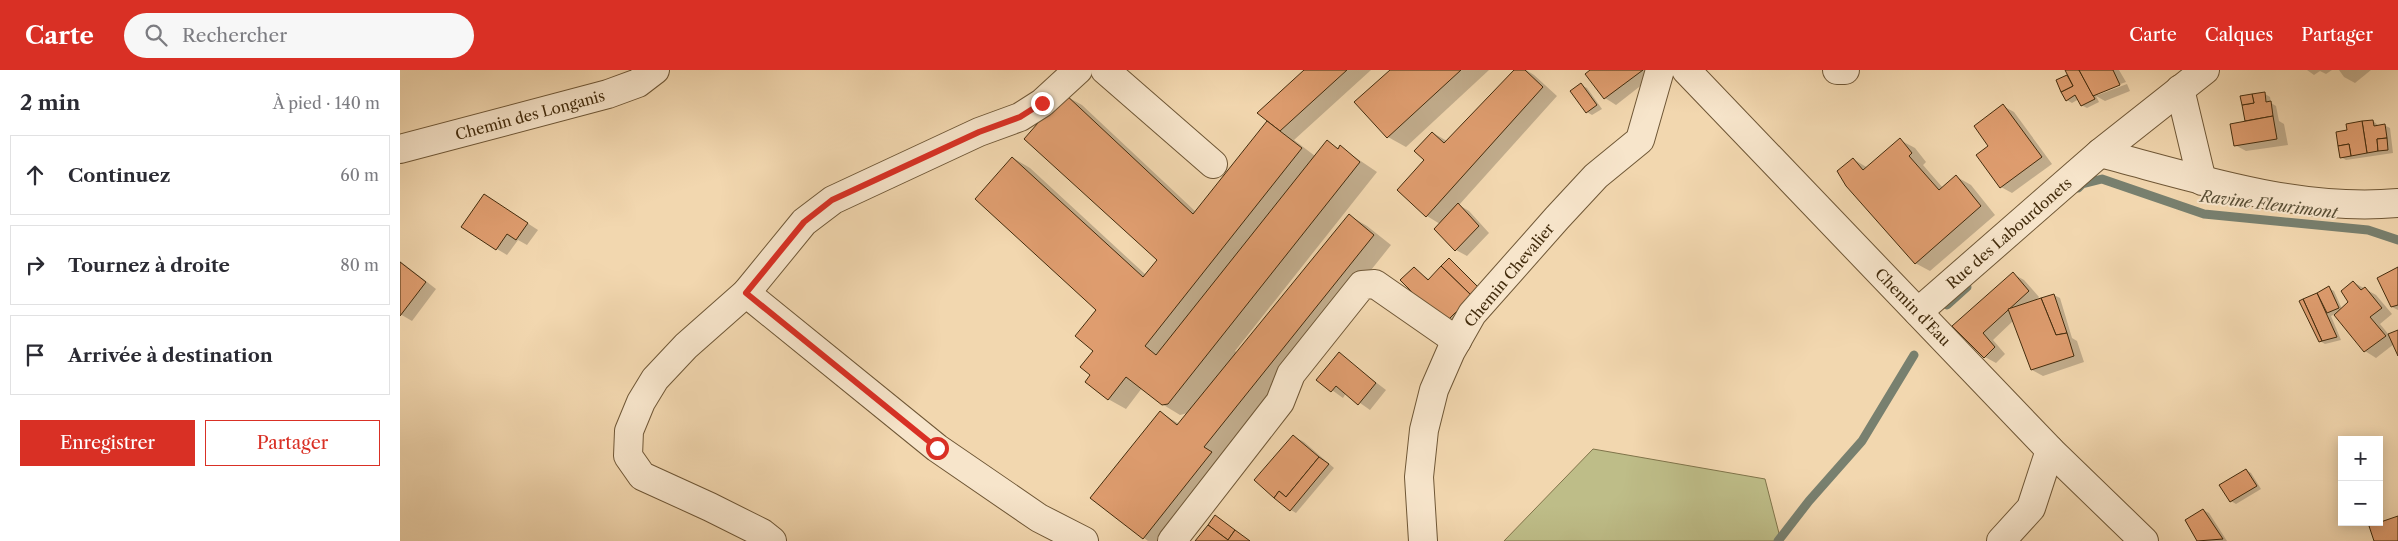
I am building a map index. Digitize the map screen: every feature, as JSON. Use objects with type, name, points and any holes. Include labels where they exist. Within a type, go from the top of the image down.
[{"type":"street","name":"Chemin des Longanis","points":[[400,149],[608,94],[638,83],[655,70]]},
{"type":"street","points":[[772,541],[762,533],[710,507],[642,476],[628,456],[629,431],[641,402],[655,379],[686,346],[746,293],[804,222],[832,200],[979,132],[1020,117],[1042,103],[1078,70]]},
{"type":"street","points":[[1105,70],[1213,164]]},
{"type":"street","name":"Chemin Chevalier","points":[[1423,541],[1419,477],[1424,430],[1434,390],[1457,341],[1472,314],[1557,218],[1596,176],[1640,140],[1660,70]]},
{"type":"street","name":"Chemin d'Eau","points":[[1686,70],[2050,450],[2144,541]]},
{"type":"street","points":[[1838,70],[1845,70]]},
{"type":"street","name":"Rue des Labourdonets","points":[[1918,312],[2100,153],[2205,70]]},
{"type":"street","points":[[2180,89],[2202,182]]},
{"type":"street","points":[[2100,153],[2202,182],[2285,197],[2362,206],[2398,203]]},
{"type":"street","points":[[1172,541],[1280,402],[1291,374],[1362,284],[1374,284],[1457,341]]},
{"type":"street","points":[[746,293],[937,448],[1039,518],[1084,541]]},
{"type":"street","points":[[2001,541],[2031,508],[2050,450]]},
{"type":"shaded area","points":[[1593,449],[1765,479],[1781,541],[1504,541]]},
{"type":"building","points":[[1304,70],[1347,70],[1280,131],[1257,113]]},
{"type":"building","points":[[1390,70],[1461,70],[1387,138],[1354,102]]},
{"type":"building","points":[[1514,70],[1525,70],[1543,87],[1426,217],[1397,190],[1424,160],[1414,151],[1432,132],[1444,143]]},
{"type":"building","points":[[1590,70],[1643,70],[1604,99],[1585,74]]},
{"type":"building","points":[[2065,70],[2079,70],[2095,99],[2081,106],[2075,95],[2066,101],[2061,92],[2073,86]]},
{"type":"building","points":[[2079,70],[2113,70],[2120,85],[2093,96]]},
{"type":"building","points":[[2067,75],[2073,86],[2061,92],[2056,80]]},
{"type":"building","points":[[1581,83],[1597,105],[1586,113],[1570,91]]},
{"type":"building","points":[[2265,92],[2266,102],[2271,101],[2273,116],[2245,121],[2242,105],[2254,103],[2252,94]]},
{"type":"building","points":[[1064,93],[1193,214],[1267,121],[1302,148],[1145,346],[1156,355],[1327,140],[1338,149],[1340,145],[1360,162],[1168,404],[1162,405],[1126,377],[1108,400],[1085,382],[1090,375],[1080,367],[1093,351],[1075,336],[1096,310],[975,199],[1012,157],[1143,277],[1157,260],[1024,139]]},
{"type":"building","points":[[2252,94],[2254,103],[2242,105],[2240,96]]},
{"type":"building","points":[[2003,104],[2042,157],[2000,188],[1976,155],[1988,146],[1974,126]]},
{"type":"building","points":[[2273,116],[2277,139],[2234,146],[2230,124]]},
{"type":"building","points":[[2373,120],[2374,126],[2385,124],[2387,138],[2377,139],[2378,151],[2367,153],[2362,121]]},
{"type":"building","points":[[2362,121],[2367,153],[2351,156],[2349,144],[2338,146],[2336,132],[2347,130],[2346,124]]},
{"type":"building","points":[[1900,138],[1912,153],[1909,156],[1939,190],[1956,175],[1981,206],[1915,264],[1846,186],[1837,171],[1853,158],[1863,170]]},
{"type":"building","points":[[2387,138],[2388,150],[2378,151],[2377,139]]},
{"type":"building","points":[[2349,144],[2351,156],[2340,158],[2338,146]]},
{"type":"building","points":[[484,194],[528,223],[516,240],[507,234],[496,250],[461,227]]},
{"type":"building","points":[[1458,203],[1479,226],[1455,251],[1434,229]]},
{"type":"building","points":[[1349,214],[1374,235],[1204,447],[1212,452],[1143,539],[1090,498],[1160,411],[1177,425]]},
{"type":"building","points":[[1449,258],[1479,288],[1472,296],[1441,266]]},
{"type":"building","points":[[400,262],[426,282],[400,316]]},
{"type":"building","points":[[1441,266],[1472,296],[1444,324],[1400,280],[1414,267],[1428,280]]},
{"type":"building","points":[[2398,267],[2398,305],[2391,307],[2377,278]]},
{"type":"building","points":[[2013,272],[2029,291],[1983,333],[1995,347],[1984,358],[1952,326]]},
{"type":"building","points":[[2353,281],[2361,290],[2365,287],[2382,308],[2370,317],[2386,336],[2364,352],[2334,315],[2348,302],[2341,291]]},
{"type":"building","points":[[2329,286],[2339,308],[2327,313],[2317,293]]},
{"type":"building","points":[[2317,293],[2337,337],[2322,341],[2303,299]]},
{"type":"building","points":[[2054,294],[2067,333],[2056,335],[2041,298]]},
{"type":"building","points":[[2041,298],[2056,335],[2067,333],[2074,356],[2031,370],[2008,309]]},
{"type":"building","points":[[2303,299],[2322,341],[2319,342],[2299,301]]},
{"type":"building","points":[[2398,330],[2398,356],[2388,334]]},
{"type":"building","points":[[1339,352],[1376,383],[1358,405],[1336,386],[1331,392],[1316,380]]},
{"type":"building","points":[[1293,435],[1319,457],[1286,497],[1279,491],[1274,498],[1254,480]]},
{"type":"building","points":[[1319,457],[1329,464],[1290,511],[1274,498],[1279,491],[1286,497]]},
{"type":"building","points":[[2246,469],[2257,486],[2230,502],[2219,485]]},
{"type":"building","points":[[2203,509],[2223,539],[2197,541],[2185,520]]},
{"type":"building","points":[[1215,515],[1235,530],[1228,540],[1208,525]]},
{"type":"building","points":[[2398,516],[2398,541],[2374,541],[2369,526],[2383,526],[2383,521]]},
{"type":"building","points":[[1208,525],[1228,540],[1235,530],[1250,541],[1195,541]]},
{"type":"waterway","name":"Ravine Fleurimont","points":[[2078,188],[2082,184],[2102,179],[2204,214],[2368,230],[2398,240]]},
{"type":"waterway","name":"Ravine Fleurimont","points":[[1947,305],[1967,287]]},
{"type":"waterway","name":"Ravine Fleurimont","points":[[1778,541],[1809,501],[1862,441],[1914,355]]},
{"type":"route","points":[[937,448],[746,293],[804,222],[832,200],[979,132],[1020,117],[1042,103]]}]
